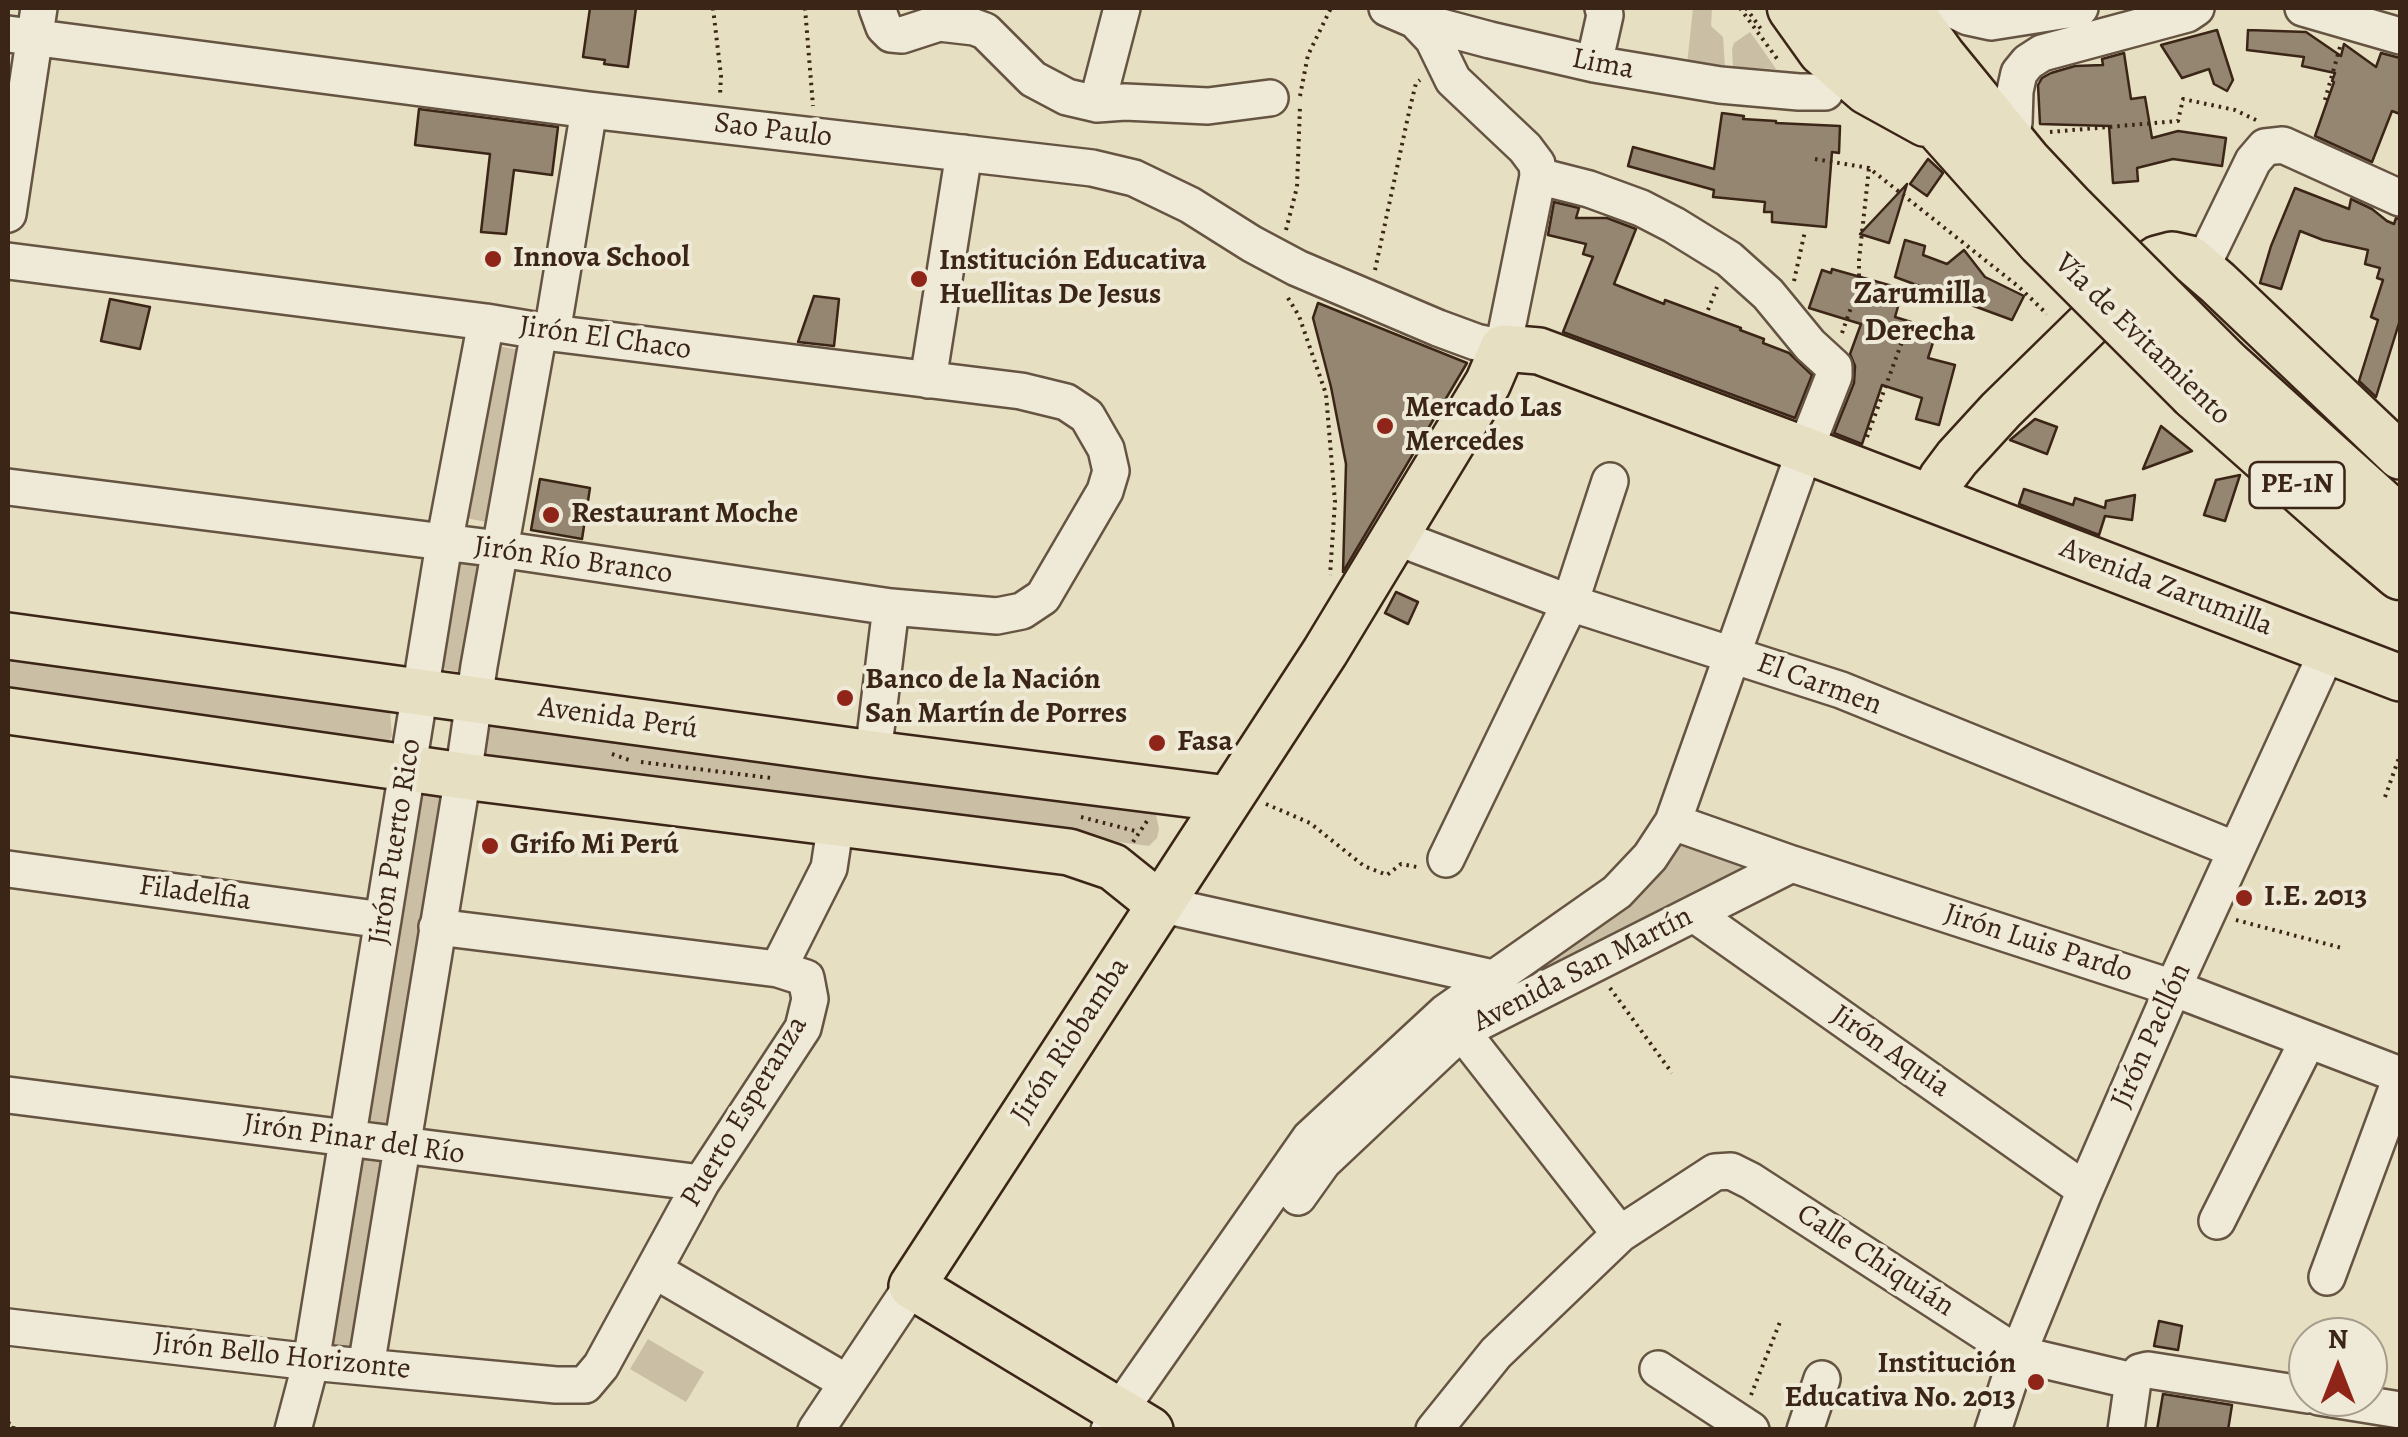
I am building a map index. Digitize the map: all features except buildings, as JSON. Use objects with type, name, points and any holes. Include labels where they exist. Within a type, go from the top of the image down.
[{"type":"highway","points":[[1794,8],[1823,50],[1868,89],[1944,130]]},
{"type":"highway","name":"PE-1N","points":[[1850,8],[1944,130]]},
{"type":"highway","name":"PE-1N","points":[[1905,8],[1941,58],[2019,139]]},
{"type":"highway","points":[[1947,8],[2003,90],[2019,139]]},
{"type":"highway","name":"Vía de Evitamiento","points":[[1944,130],[2056,226],[2209,378],[2348,530],[2400,574]]},
{"type":"highway","name":"Vía de Evitamiento","points":[[2019,139],[2056,226]]},
{"type":"highway","name":"Vía de Evitamiento","points":[[2209,378],[2400,522]]},
{"type":"main road","points":[[1932,498],[1947,471],[1975,436],[2157,258],[2172,255],[2201,268],[2382,426],[2400,456]]},
{"type":"main road","name":"Avenida Zarumilla","points":[[1503,348],[1540,351],[2400,678]]},
{"type":"main road","name":"Jirón Riobamba","points":[[912,1286],[1325,652],[1488,383],[1503,348]]},
{"type":"main road","name":"Avenida Perú","points":[[8,636],[873,754],[1160,802],[1231,795]]},
{"type":"main road","points":[[8,711],[464,776],[1068,852],[1122,855],[1159,904]]},
{"type":"main road","points":[[1122,855],[1130,868],[1150,861],[1166,848],[1174,828],[1174,808],[1160,802]]},
{"type":"main road","points":[[912,1286],[1130,1424]]},
{"type":"street","points":[[877,8],[891,34],[902,35],[939,23],[984,31],[1033,79],[1066,97],[1097,104],[1208,106],[1270,98]]},
{"type":"street","points":[[1097,104],[1122,8]]},
{"type":"street","points":[[1947,8],[1991,22],[2080,8]]},
{"type":"street","points":[[2019,139],[2015,91],[2019,73],[2028,62],[2042,54],[2187,14],[2196,8]]},
{"type":"street","points":[[2304,8],[2400,36]]},
{"type":"street","points":[[1594,64],[1606,10]]},
{"type":"street","points":[[1401,14],[1432,39],[1452,80],[1537,164],[1538,176],[1503,348]]},
{"type":"street","name":"Lima","points":[[1401,14],[1594,64],[1720,85],[1825,92]]},
{"type":"street","name":"Sao Paulo","points":[[27,26],[589,110],[1092,168],[1134,178],[1190,205],[1252,244],[1282,275],[1368,299],[1463,338],[1503,348]]},
{"type":"street","points":[[8,214],[27,26]]},
{"type":"street","name":"Jirón Puerto Rico","points":[[366,1367],[499,550],[589,110]]},
{"type":"street","points":[[2201,268],[2254,160],[2265,147],[2283,145],[2400,198]]},
{"type":"street","points":[[928,380],[964,153]]},
{"type":"street","points":[[1538,176],[1621,200],[1674,225],[1729,258],[1834,367]]},
{"type":"street","name":"Jirón El Chaco","points":[[8,261],[1020,390],[1066,402],[1087,416],[1106,450],[1111,471],[1090,517]]},
{"type":"street","name":"Jirón Puerto Rico","points":[[293,1430],[311,1362],[444,544],[486,322]]},
{"type":"street","name":"Avenida San Martín","points":[[1130,1424],[1322,1162],[1493,978],[1616,892],[1650,858],[1673,822],[1834,376],[1834,367]]},
{"type":"street","points":[[1446,858],[1570,603],[1610,481]]},
{"type":"street","name":"Jirón Río Branco","points":[[8,487],[499,550],[892,607],[997,616],[1022,610],[1043,597],[1090,517]]},
{"type":"street","name":"El Carmen","points":[[1396,537],[1570,603],[1841,690],[2236,850]]},
{"type":"street","points":[[873,754],[892,607]]},
{"type":"street","name":"Jirón Pacllón","points":[[1993,1430],[2018,1354],[2085,1190],[2172,988],[2328,650]]},
{"type":"street","points":[[778,969],[828,868],[836,822]]},
{"type":"street","name":"Jirón Luis Pardo","points":[[1673,822],[2172,988],[2400,1078]]},
{"type":"street","name":"Avenida San Martín","points":[[1454,1022],[1594,965],[1792,864]]},
{"type":"street","name":"Filadelfia","points":[[8,868],[383,920]]},
{"type":"street","points":[[1159,904],[1493,978]]},
{"type":"street","name":"Jirón Aquia","points":[[1694,914],[2085,1190]]},
{"type":"street","name":"Puerto Esperanza","points":[[437,927],[778,969],[806,978],[810,999],[802,1028],[701,1183],[601,1366],[585,1384],[556,1384]]},
{"type":"street","points":[[1434,1430],[1457,1413],[1496,1353],[1620,1234],[1454,1022]]},
{"type":"street","points":[[2218,1221],[2308,1040]]},
{"type":"street","points":[[2327,1277],[2400,1078]]},
{"type":"street","name":"Jirón Pinar del Río","points":[[8,1095],[701,1183]]},
{"type":"street","name":"Calle Chiquián","points":[[1620,1234],[1715,1172],[1731,1171],[1751,1180],[2018,1354],[2133,1381]]},
{"type":"street","points":[[654,1270],[846,1382]]},
{"type":"street","name":"Jirón Riobamba","points":[[816,1430],[912,1286]]},
{"type":"street","name":"Jirón Bello Horizonte","points":[[8,1327],[311,1362],[556,1384]]},
{"type":"street","points":[[1658,1369],[1746,1426]]},
{"type":"street","points":[[2126,1430],[2133,1381],[2140,1372],[2148,1370],[2288,1392]]},
{"type":"street","points":[[1805,1430],[1822,1379]]},
{"type":"path","points":[[713,8],[720,125]]},
{"type":"path","points":[[806,8],[815,136]]},
{"type":"path","points":[[1330,577],[1335,502],[1326,394],[1282,275],[1296,188],[1301,93],[1308,54],[1332,8]]},
{"type":"path","points":[[2325,100],[2348,20]]},
{"type":"path","points":[[1368,299],[1416,83],[1442,59]]},
{"type":"path","points":[[2019,139],[2178,121],[2182,98],[2235,110],[2258,120],[2274,146]]},
{"type":"path","points":[[1815,158],[1869,168],[2018,288],[2073,338]]},
{"type":"path","points":[[1834,367],[1859,286],[1869,168]]},
{"type":"path","points":[[1786,315],[1805,230]]},
{"type":"path","points":[[1856,470],[1907,328]]},
{"type":"path","points":[[2385,797],[2400,756]]},
{"type":"path","points":[[1231,795],[1310,823],[1354,859],[1387,874],[1401,864],[1429,868],[1446,858]]},
{"type":"path","points":[[1122,855],[1160,802]]},
{"type":"path","points":[[2207,913],[2342,948]]},
{"type":"path","points":[[1594,965],[1672,1073]]},
{"type":"path","points":[[1746,1426],[1780,1322]]},
{"type":"path","points":[[8,1422],[14,1425],[13,1430]]},
{"type":"shaded area","points":[[1693,8],[1712,8],[1711,26],[1723,37],[1725,67],[1687,64]]},
{"type":"shaded area","points":[[1750,32],[1776,69],[1733,67],[1734,43]]},
{"type":"shaded area","points":[[494,345],[524,351],[491,523],[461,517]]},
{"type":"shaded area","points":[[455,556],[490,562],[472,674],[436,668]]},
{"type":"shaded area","points":[[8,658],[390,712],[392,736],[386,746],[8,694]]},
{"type":"shaded area","points":[[486,728],[1128,809],[1156,815],[1159,829],[1149,846],[488,760],[481,753]]},
{"type":"shaded area","points":[[415,788],[444,792],[391,1126],[364,1119]]},
{"type":"shaded area","points":[[1684,839],[1754,861],[1510,986]]},
{"type":"shaded area","points":[[356,1158],[385,1162],[360,1349],[331,1345]]},
{"type":"shaded area","points":[[648,1339],[704,1372],[686,1402],[630,1369]]},
{"type":"place","name":"Innova School","points":[[493,259]]},
{"type":"place","name":"Institución Educativa Huellitas De Jesus","points":[[919,279]]},
{"type":"place","name":"Mercado Las Mercedes","points":[[1385,426]]},
{"type":"place","name":"Restaurant Moche","points":[[551,515]]},
{"type":"place","name":"Banco de la Nación San Martín de Porres","points":[[845,698]]},
{"type":"place","name":"Fasa","points":[[1157,743]]},
{"type":"place","name":"Grifo Mi Perú","points":[[490,846]]},
{"type":"place","name":"I.E. 2013","points":[[2244,898]]},
{"type":"place","name":"Institución Educativa No. 2013","points":[[2036,1382]]},
{"type":"district","name":"Zarumilla Derecha","points":[[1920,314]]}]
